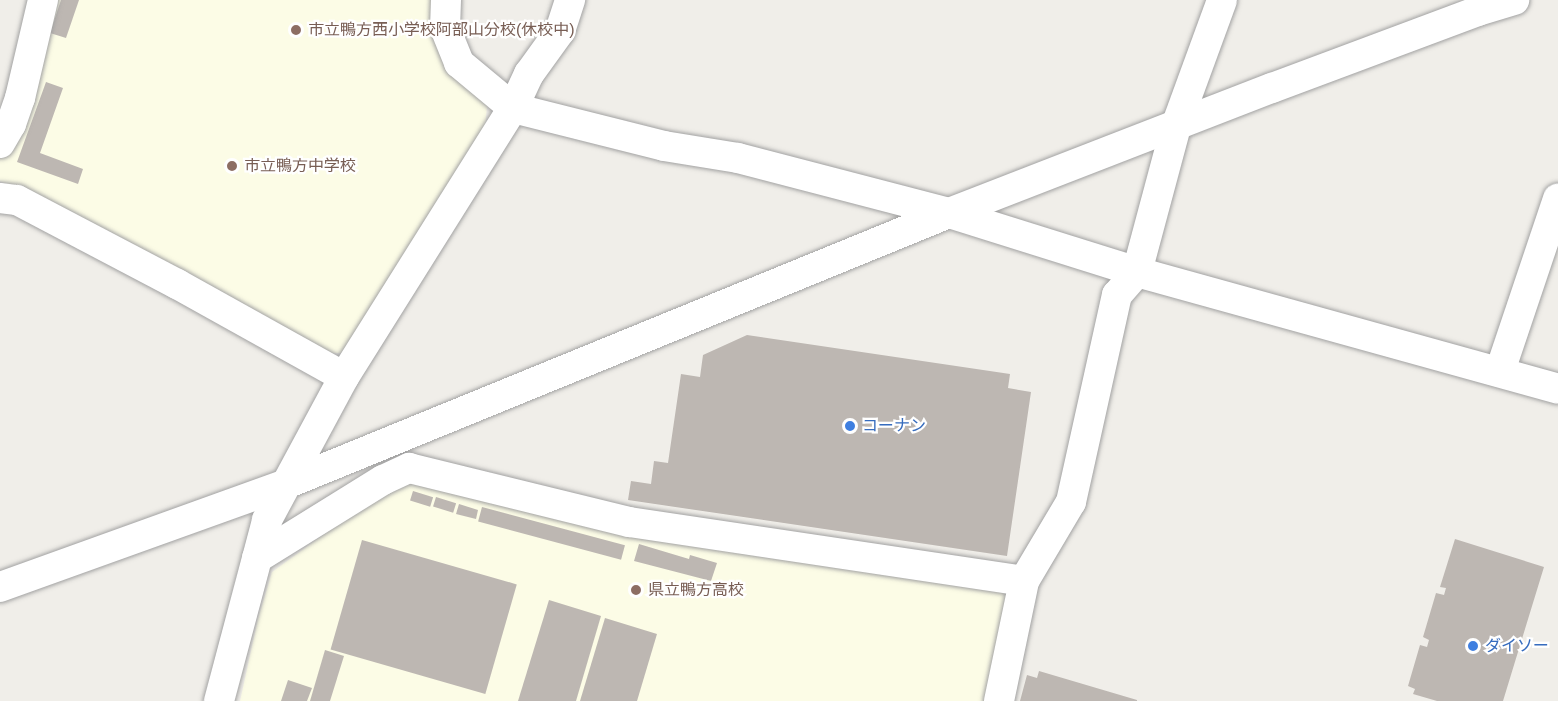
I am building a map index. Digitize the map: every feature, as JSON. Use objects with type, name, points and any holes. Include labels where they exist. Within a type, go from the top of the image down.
[{"type":"street","points":[[0,143],[11,124],[20,98],[43,0]]},
{"type":"street","points":[[446,0],[445,28],[459,63],[513,108],[664,146],[738,158],[949,213],[1137,272],[1558,388]]},
{"type":"street","points":[[219,701],[267,520],[344,377],[513,108],[529,74],[560,31],[570,0]]},
{"type":"street","points":[[999,701],[1024,581],[1071,502],[1117,295],[1137,272],[1176,126],[1222,0]]},
{"type":"street","points":[[0,587],[286,484],[949,213],[1478,11],[1514,0]]},
{"type":"street","points":[[0,198],[17,200],[177,284],[344,377]]},
{"type":"street","points":[[1500,371],[1558,199]]},
{"type":"street","points":[[257,558],[383,480],[409,468],[628,522],[1024,581]]},
{"type":"shaded area","name":"市立鴨方中学校","points":[[46,0],[434,0],[477,92],[487,106],[485,128],[342,353],[326,353],[31,194],[0,181],[0,151]]},
{"type":"shaded area","name":"県立鴨方高校","points":[[406,475],[999,583],[1011,598],[990,701],[240,701],[258,619],[272,572]]},
{"type":"building","points":[[61,0],[79,0],[66,38],[50,33]]},
{"type":"building","points":[[46,82],[63,88],[40,153],[83,169],[78,184],[17,162]]},
{"type":"building","name":"コーナン","points":[[747,335],[1010,374],[1008,388],[1031,392],[1007,556],[628,500],[631,481],[651,484],[654,461],[668,463],[681,374],[700,377],[703,355]]},
{"type":"building","points":[[413,491],[433,497],[430,507],[410,501]]},
{"type":"building","points":[[436,497],[456,503],[453,513],[433,507]]},
{"type":"building","points":[[459,504],[478,510],[476,519],[456,514]]},
{"type":"building","points":[[482,507],[625,545],[621,560],[478,521]]},
{"type":"building","name":"ダイソー","points":[[1455,539],[1544,567],[1503,701],[1437,701],[1413,694],[1415,689],[1408,686],[1420,645],[1427,647],[1429,640],[1423,637],[1436,593],[1444,595],[1446,588],[1440,587]]},
{"type":"building","points":[[362,540],[517,584],[485,694],[331,650]]},
{"type":"building","points":[[639,544],[689,559],[690,555],[717,563],[711,581],[634,561]]},
{"type":"building","points":[[549,600],[601,616],[576,701],[518,701]]},
{"type":"building","points":[[605,618],[657,634],[637,701],[580,701]]},
{"type":"building","points":[[325,650],[344,656],[330,701],[310,701]]},
{"type":"building","points":[[1039,671],[1137,701],[1020,701],[1027,675],[1037,678]]},
{"type":"building","points":[[288,680],[312,688],[307,701],[281,701]]},
{"type":"place","name":"市立鴨方西小学校阿部山分校(休校中)","points":[[296,30]]},
{"type":"place","name":"市立鴨方中学校","points":[[232,166]]},
{"type":"place","name":"コーナン","points":[[850,426]]},
{"type":"place","name":"県立鴨方高校","points":[[636,590]]},
{"type":"place","name":"ダイソー","points":[[1473,646]]}]
